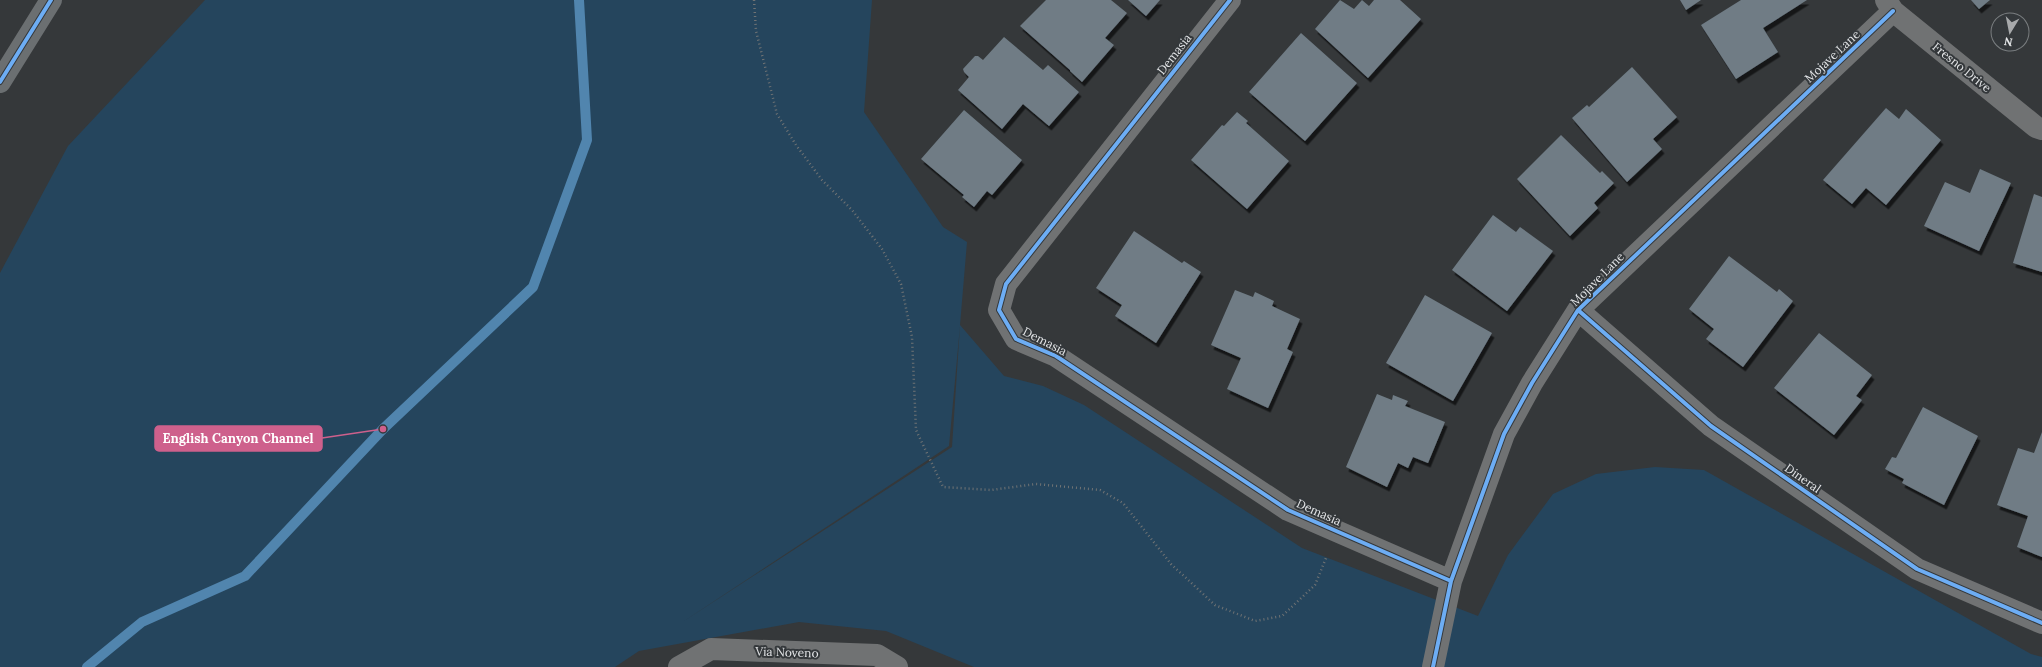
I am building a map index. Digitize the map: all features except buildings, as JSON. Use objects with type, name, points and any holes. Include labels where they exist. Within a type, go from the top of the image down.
[{"type":"main road","points":[[0,82],[51,0]]},
{"type":"street","name":"Demasia","points":[[1230,0],[1006,284],[999,310],[1016,339],[1056,356],[1288,510],[1451,581]]},
{"type":"street","name":"Fresno Drive","points":[[1890,5],[2036,127],[2042,128]]},
{"type":"street","name":"Mojave Lane","points":[[1433,667],[1451,581],[1504,434],[1532,383],[1578,310],[1890,5]]},
{"type":"street","name":"Dineral","points":[[1578,310],[1711,426],[1918,569],[2042,623]]},
{"type":"street","name":"Via Noveno","points":[[679,667],[711,650],[877,655],[897,667]]},
{"type":"path","points":[[754,0],[756,31],[777,114],[796,145],[822,180],[852,210],[882,249],[901,284],[912,337],[916,430],[943,486],[991,490],[1036,484],[1100,490],[1123,503],[1171,564],[1215,605],[1255,621],[1282,616],[1315,585],[1337,532]]},
{"type":"shaded area","points":[[205,0],[872,0],[864,112],[943,227],[967,242],[960,325],[1004,376],[1043,386],[1084,405],[1302,548],[1478,616],[1508,555],[1553,494],[1596,474],[1655,467],[1704,470],[2031,654],[2042,657],[2042,667],[974,667],[886,631],[799,622],[639,651],[615,667],[0,667],[0,273],[68,146]],"holes":[[[960,326],[952,447],[681,623],[949,446]]]},
{"type":"waterway","points":[[87,667],[142,622],[245,576],[383,429],[533,287],[587,140],[579,0]]},
{"type":"cycle path","points":[[0,82],[51,0]]},
{"type":"cycle path","points":[[1230,0],[1006,284],[999,310],[1016,339],[1056,356],[1288,510],[1451,581]]},
{"type":"cycle path","points":[[1433,667],[1451,581],[1504,434],[1532,383],[1578,310],[1893,11]]},
{"type":"cycle path","points":[[1578,310],[1711,426],[1917,569],[2042,623]]},
{"type":"place","name":"English Canyon Channel","points":[[383,429]]}]
